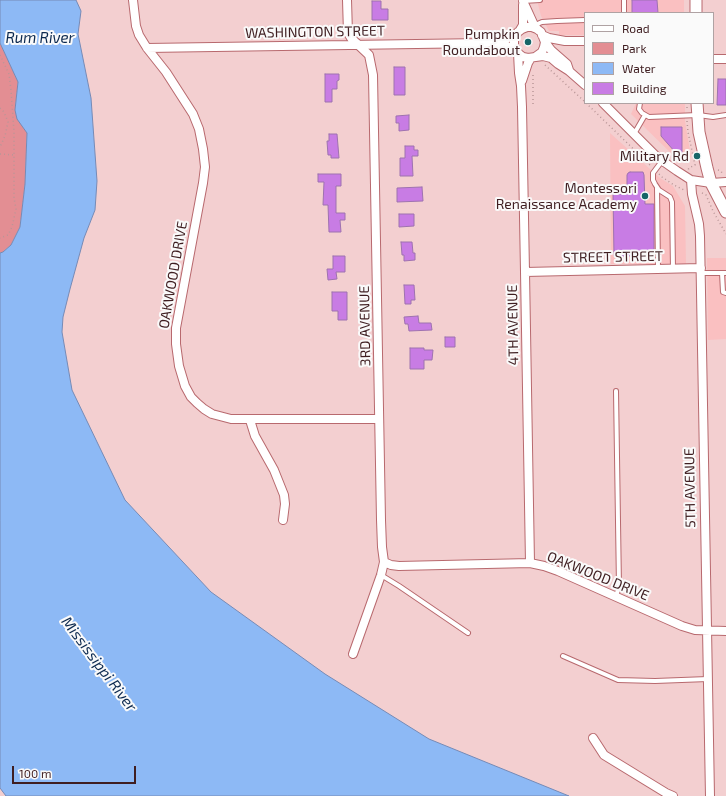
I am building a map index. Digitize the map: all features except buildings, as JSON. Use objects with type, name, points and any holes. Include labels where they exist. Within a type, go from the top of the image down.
[{"type":"main road","points":[[696,0],[696,12]]},
{"type":"main road","points":[[697,104],[699,132],[703,153],[712,183],[726,212]]},
{"type":"street","name":"OAKWOOD DRIVE","points":[[134,0],[136,26],[139,35],[147,48],[166,72],[193,114],[199,129],[203,149],[203,183],[176,328],[176,344],[184,386],[191,397],[204,410],[221,418],[231,420],[379,419]]},
{"type":"street","name":"3RD AVENUE","points":[[347,0],[348,33],[369,55],[373,76],[379,419],[382,548],[384,562],[381,575],[353,654]]},
{"type":"street","points":[[523,1],[523,25],[514,40],[514,46],[517,52],[523,57],[543,56],[551,58],[584,84]]},
{"type":"street","points":[[523,1],[551,50],[567,64],[569,71]]},
{"type":"street","points":[[518,32],[527,27],[532,27],[548,38],[565,41],[584,41]]},
{"type":"street","name":"WASHINGTON STREET","points":[[484,43],[503,40],[518,32]]},
{"type":"street","points":[[533,57],[542,52],[544,47],[540,33]]},
{"type":"street","name":"WASHINGTON STREET","points":[[147,48],[484,43],[507,46],[517,52]]},
{"type":"street","name":"4TH AVENUE","points":[[517,52],[521,86],[526,272],[530,564]]},
{"type":"street","name":"4TH AVENUE","points":[[521,86],[528,63],[533,57]]},
{"type":"street","points":[[714,59],[726,59]]},
{"type":"street","points":[[604,104],[662,160],[691,180],[712,183],[726,182]]},
{"type":"street","name":"5TH AVENUE","points":[[691,180],[692,194],[699,224],[701,271],[710,796]]},
{"type":"street","name":"STREET STREET","points":[[526,272],[658,269],[701,271]]},
{"type":"street","points":[[250,420],[255,436],[274,470],[284,495],[286,504],[282,520]]},
{"type":"street","name":"OAKWOOD DRIVE","points":[[384,562],[399,566],[530,564],[544,566],[682,626],[695,630],[726,631]]},
{"type":"street","points":[[593,738],[604,755],[673,796]]},
{"type":"lane","points":[[523,1],[540,0]]},
{"type":"lane","points":[[624,0],[624,12]]},
{"type":"lane","points":[[540,33],[542,22],[584,20]]},
{"type":"lane","points":[[640,104],[639,109],[642,113],[649,117],[698,115],[713,117],[726,115]]},
{"type":"lane","points":[[634,134],[645,115]]},
{"type":"lane","points":[[662,160],[653,173],[653,180],[659,190],[670,197],[672,202],[673,269]]},
{"type":"lane","points":[[658,188],[658,269]]},
{"type":"lane","points":[[701,271],[724,273],[723,292],[726,294]]},
{"type":"lane","points":[[616,391],[619,587],[616,596]]},
{"type":"lane","points":[[381,575],[468,633]]},
{"type":"lane","points":[[563,656],[618,680],[655,681],[708,679]]},
{"type":"path","points":[[0,55],[9,74],[14,132],[14,198],[16,209],[12,227],[8,235],[0,238]]},
{"type":"path","points":[[545,65],[584,101]]},
{"type":"path","points":[[533,72],[533,106]]},
{"type":"path","points":[[587,104],[662,177],[692,194]]},
{"type":"path","points":[[0,108],[4,112],[8,122],[5,136],[0,147]]},
{"type":"path","points":[[0,154],[14,155]]},
{"type":"path","points":[[689,168],[695,165]]},
{"type":"path","points":[[702,194],[706,196],[726,234]]},
{"type":"shaded area","points":[[537,0],[684,0],[684,12],[584,12],[584,35],[559,35],[559,31],[549,31],[541,16]]},
{"type":"shaded area","points":[[636,104],[685,104],[685,121],[691,157],[680,162],[631,114]]},
{"type":"shaded area","name":"Montessori Renaissance Academy","points":[[610,133],[660,178],[673,186],[685,206],[686,264],[611,264]]},
{"type":"shaded area","points":[[707,258],[726,258],[726,339],[708,340]]},
{"type":"green space","points":[[0,43],[18,82],[15,110],[18,119],[27,133],[25,185],[20,227],[11,245],[0,253]]},
{"type":"water","points":[[0,0],[76,0],[81,11],[78,34],[91,98],[97,181],[95,210],[84,238],[70,289],[63,317],[62,332],[72,390],[125,500],[211,592],[325,674],[429,739],[569,796],[6,796],[0,788],[0,253],[11,245],[20,227],[25,184],[27,133],[17,119],[15,110],[18,82],[0,43]]},
{"type":"place","name":"Pumpkin Roundabout","points":[[528,42]]},
{"type":"place","name":"Military Rd","points":[[697,156]]},
{"type":"place","name":"Montessori Renaissance Academy","points":[[645,196]]},
{"type":"water label","name":"Rum River","points":[[40,38]]},
{"type":"water label","name":"Mississippi River","points":[[99,664]]}]
